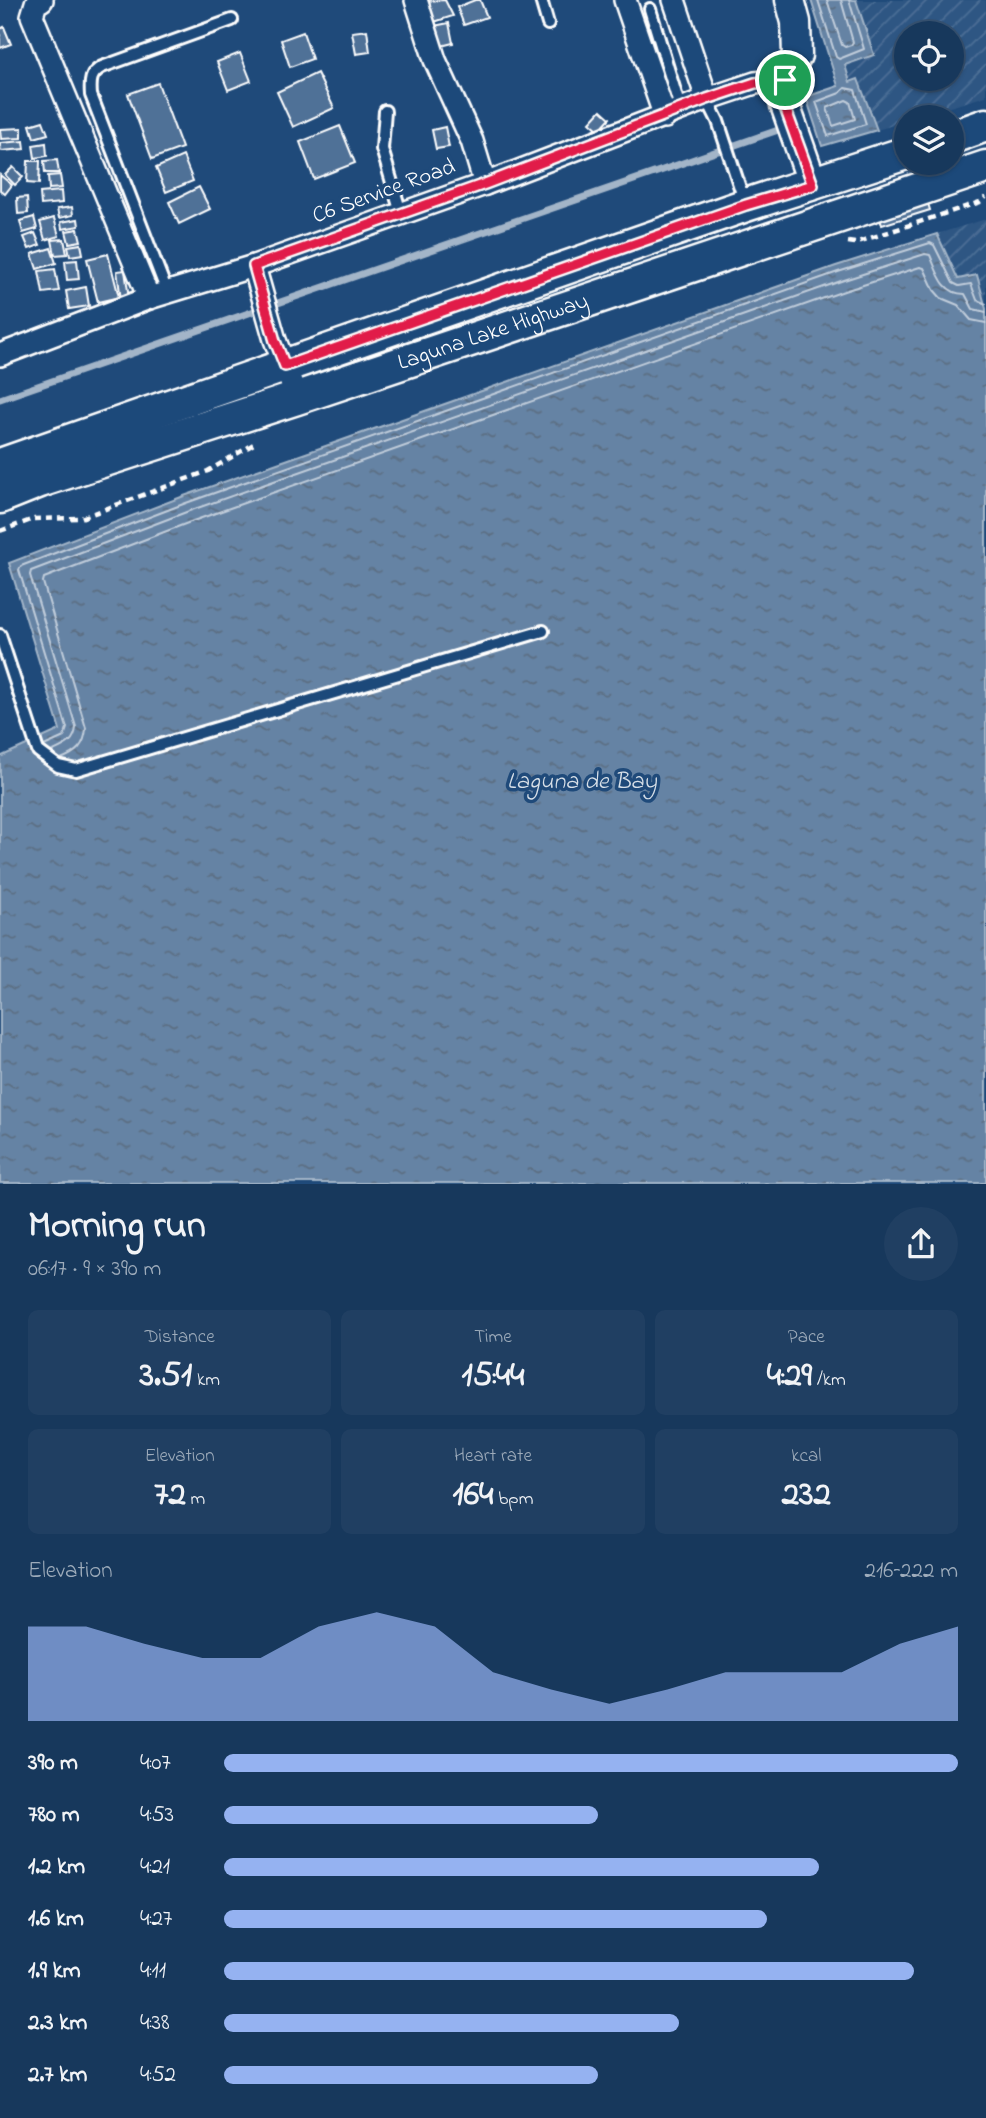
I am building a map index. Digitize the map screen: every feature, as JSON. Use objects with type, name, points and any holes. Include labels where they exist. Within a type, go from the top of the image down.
[{"type":"main road","points":[[790,0],[796,22],[797,55],[784,91],[813,185]]},
{"type":"main road","points":[[964,133],[986,125]]},
{"type":"main road","name":"Laguna Lake Highway","points":[[0,465],[280,353],[894,157]]},
{"type":"main road","name":"Laguna Lake Highway","points":[[0,497],[40,481],[297,398],[986,167]]},
{"type":"street","points":[[42,0],[36,3],[32,16],[158,295]]},
{"type":"street","points":[[416,0],[435,60],[472,141],[485,184]]},
{"type":"street","points":[[625,0],[673,114]]},
{"type":"street","points":[[674,0],[707,99]]},
{"type":"street","name":"C6 Service Road","points":[[0,355],[158,295],[256,274],[401,213],[673,114],[707,99],[755,83],[784,91]]},
{"type":"street","points":[[256,274],[297,398]]},
{"type":"lane","points":[[541,0],[548,24]]},
{"type":"lane","points":[[650,9],[673,114]]},
{"type":"lane","points":[[158,295],[91,94],[90,82],[95,71],[102,67],[232,20]]},
{"type":"lane","points":[[707,99],[718,121],[746,205]]},
{"type":"lane","points":[[384,111],[382,149],[401,213]]},
{"type":"lane","points":[[0,635],[38,751],[58,766],[76,770],[543,631]]},
{"type":"path","points":[[855,243],[980,202],[986,197]]},
{"type":"shaded area","points":[[856,0],[986,0],[986,96],[956,105],[894,105],[894,125],[877,130],[858,80],[850,82],[844,64],[874,55]]},
{"type":"shaded area","points":[[986,219],[986,309],[977,275],[958,279],[937,234]]},
{"type":"water","points":[[811,0],[856,0],[874,55],[845,65],[850,82],[858,79],[877,130],[822,146],[806,97],[838,86]]},
{"type":"water","name":"Laguna de Bay","points":[[937,234],[958,279],[977,275],[986,309],[986,1183],[0,1183],[0,757],[60,730],[9,563],[184,496],[836,266]]},
{"type":"building","points":[[445,0],[453,16],[434,22],[423,1]]},
{"type":"building","points":[[480,0],[487,17],[464,25],[457,7]]},
{"type":"building","points":[[449,23],[453,43],[433,48],[429,27]]},
{"type":"building","points":[[4,27],[11,44],[0,48],[0,29]]},
{"type":"building","points":[[367,30],[370,52],[356,54],[352,32]]},
{"type":"building","points":[[303,32],[312,59],[290,67],[281,40]]},
{"type":"building","points":[[240,53],[251,81],[228,90],[217,62]]},
{"type":"building","points":[[317,73],[334,108],[293,127],[277,92]]},
{"type":"building","points":[[158,83],[182,148],[152,159],[128,94]]},
{"type":"building","points":[[601,110],[610,118],[599,130],[590,122]]},
{"type":"building","points":[[43,121],[48,134],[34,138],[30,125]]},
{"type":"building","points":[[340,126],[355,163],[314,179],[300,142]]},
{"type":"building","points":[[445,127],[449,147],[436,149],[432,130]]},
{"type":"building","points":[[22,128],[22,138],[1,139],[0,129]]},
{"type":"building","points":[[24,141],[25,149],[1,151],[0,143]]},
{"type":"building","points":[[46,143],[47,156],[35,158],[33,145]]},
{"type":"building","points":[[183,156],[193,181],[166,192],[156,168]]},
{"type":"building","points":[[57,160],[59,173],[45,173],[44,161]]},
{"type":"building","points":[[28,161],[40,161],[39,184],[27,183]]},
{"type":"building","points":[[13,167],[23,177],[15,185],[5,175]]},
{"type":"building","points":[[0,175],[12,185],[5,194],[0,190]]},
{"type":"building","points":[[60,175],[62,188],[49,189],[48,176]]},
{"type":"building","points":[[199,187],[210,209],[179,224],[169,202]]},
{"type":"building","points":[[61,191],[62,203],[41,205],[40,193]]},
{"type":"building","points":[[27,197],[28,213],[18,214],[17,198]]},
{"type":"building","points":[[926,197],[930,210],[882,225],[878,213]]},
{"type":"building","points":[[72,207],[73,215],[59,218],[57,209]]},
{"type":"building","points":[[34,217],[37,229],[23,233],[20,221]]},
{"type":"building","points":[[54,218],[59,236],[45,240],[40,222]]},
{"type":"building","points":[[78,219],[79,226],[62,229],[61,222]]},
{"type":"building","points":[[78,229],[81,241],[69,243],[66,231]]},
{"type":"building","points":[[35,233],[40,245],[29,249],[24,237]]},
{"type":"building","points":[[64,239],[67,254],[55,255],[52,240]]},
{"type":"building","points":[[81,244],[83,254],[70,256],[68,246]]},
{"type":"building","points":[[51,248],[56,263],[37,269],[32,254]]},
{"type":"building","points":[[108,254],[119,297],[98,302],[87,259]]},
{"type":"building","points":[[77,260],[79,279],[67,280],[65,261]]},
{"type":"building","points":[[55,269],[59,291],[43,293],[39,271]]},
{"type":"building","points":[[125,270],[129,298],[121,300],[117,271]]},
{"type":"building","points":[[86,287],[89,306],[69,309],[66,291]]},
{"type":"waterway","points":[[0,399],[787,127]]},
{"type":"route","points":[[785,80],[783,102],[813,185],[746,205],[285,366],[275,341],[254,266],[485,184],[707,99],[755,83],[785,80]]}]
